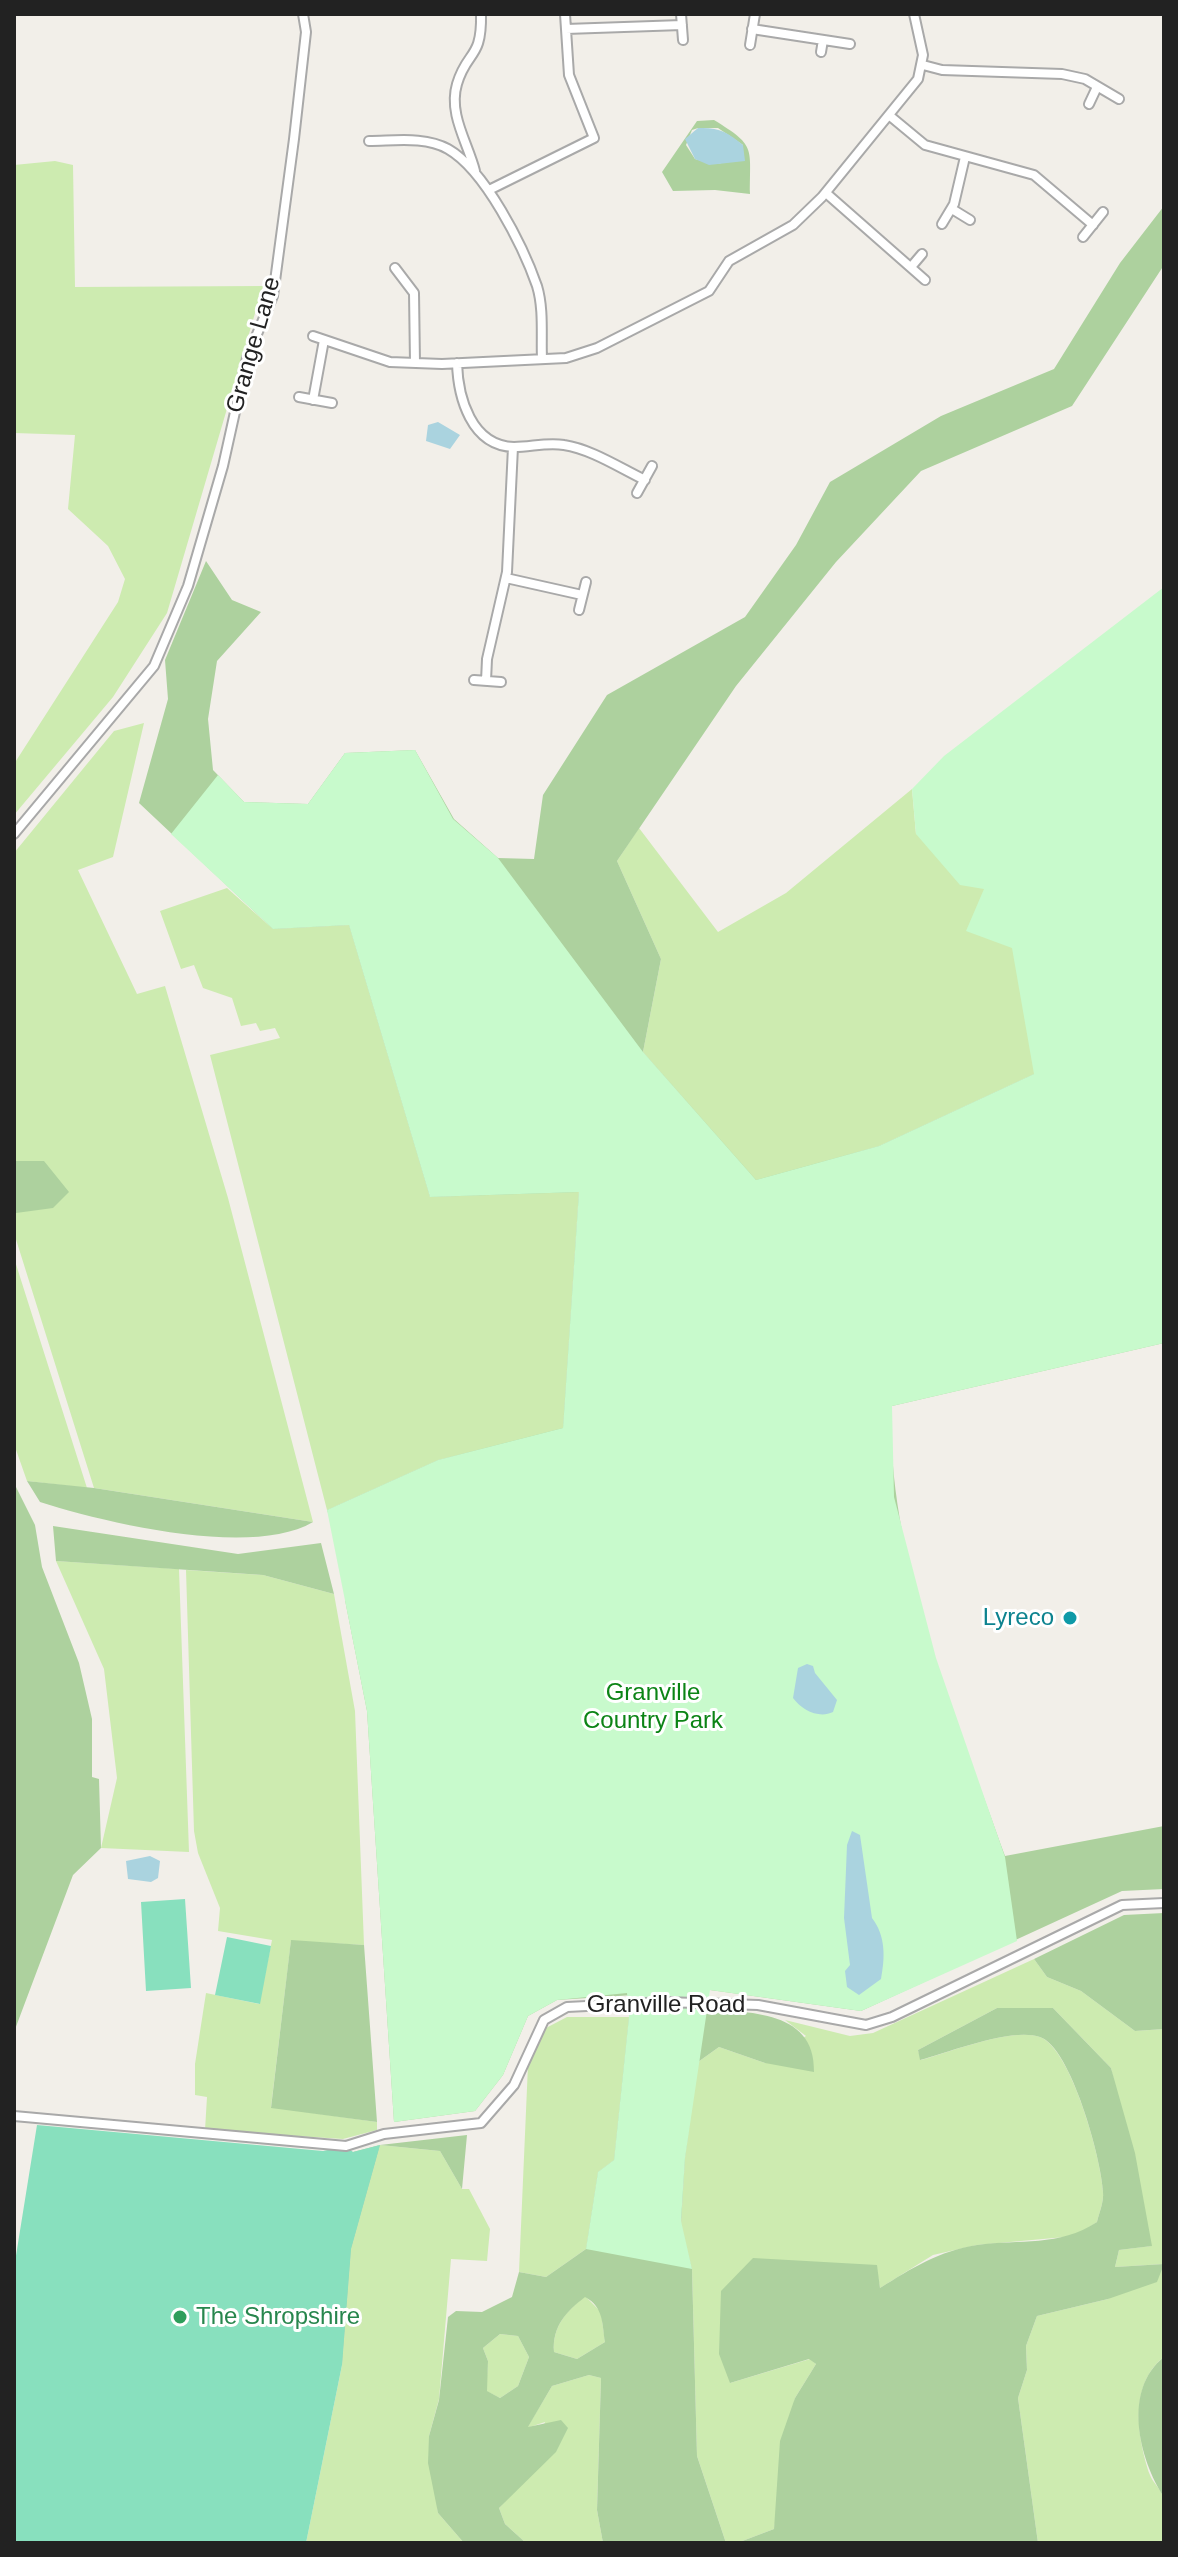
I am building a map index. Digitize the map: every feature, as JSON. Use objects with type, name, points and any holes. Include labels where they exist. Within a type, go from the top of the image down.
[{"type":"street","name":"Grange Lane","points":[[14,834],[154,666],[173,628],[205,536],[247,358],[273,296],[306,32],[303,14]]},
{"type":"street","points":[[475,171],[459,126],[456,86],[479,49],[481,14]]},
{"type":"street","points":[[489,190],[594,138],[569,75],[565,14]]},
{"type":"street","points":[[681,14],[683,40]]},
{"type":"street","points":[[750,45],[755,14]]},
{"type":"street","points":[[313,336],[390,362],[457,363],[566,358],[597,348],[709,291],[729,261],[793,225],[826,193],[909,93],[923,65],[914,14]]},
{"type":"street","points":[[567,32],[682,25]]},
{"type":"street","points":[[752,29],[850,44]]},
{"type":"street","points":[[821,52],[823,40]]},
{"type":"street","points":[[923,65],[942,70],[1062,74],[1085,79],[1119,99]]},
{"type":"street","points":[[1089,104],[1097,87]]},
{"type":"street","points":[[890,116],[925,145],[1034,175],[1093,225]]},
{"type":"street","points":[[369,141],[420,141],[447,148],[475,171],[489,190],[537,287],[542,359]]},
{"type":"street","points":[[942,224],[952,209],[965,157]]},
{"type":"street","points":[[826,193],[925,280]]},
{"type":"street","points":[[952,209],[970,220]]},
{"type":"street","points":[[1083,237],[1103,212]]},
{"type":"street","points":[[911,267],[922,254]]},
{"type":"street","points":[[395,268],[414,293],[415,363]]},
{"type":"street","points":[[313,400],[324,340]]},
{"type":"street","points":[[457,363],[458,391],[480,433],[498,444],[513,447],[566,445],[645,480]]},
{"type":"street","points":[[299,397],[332,403]]},
{"type":"street","points":[[486,681],[487,659],[506,578],[513,447]]},
{"type":"street","points":[[637,493],[652,466]]},
{"type":"street","points":[[506,578],[582,595]]},
{"type":"street","points":[[579,610],[586,582]]},
{"type":"street","points":[[474,680],[501,682]]},
{"type":"street","name":"Granville Road","points":[[14,2116],[346,2146],[384,2134],[481,2123],[514,2085],[544,2020],[567,2007],[665,2002],[758,2005],[866,2025],[892,2017],[1122,1905],[1164,1903]]},
{"type":"green space","points":[[714,120],[744,142],[750,156],[750,194],[715,190],[673,191],[662,172],[697,121]],"holes":[[[718,128],[743,145],[722,163],[695,159],[686,145],[692,130]]]},
{"type":"green space","points":[[55,161],[73,165],[75,287],[263,286],[167,613],[113,697],[14,815],[14,764],[118,602],[125,579],[108,546],[68,509],[75,435],[14,433],[14,165]]},
{"type":"green space","name":"Granville Country Park","points":[[1164,206],[1164,265],[1072,406],[921,471],[836,562],[736,686],[617,861],[661,959],[643,1052],[756,1180],[879,1146],[1034,1074],[1164,1343],[892,1406],[893,1461],[900,1518],[912,1576],[946,1692],[1005,1856],[1164,1826],[1164,1889],[1122,1891],[861,2011],[710,1990],[557,2000],[528,2016],[503,2075],[475,2111],[394,2122],[367,1711],[345,1600],[358,1597],[327,1510],[438,1460],[563,1428],[579,1192],[430,1197],[349,925],[273,929],[139,803],[168,699],[165,660],[206,561],[232,600],[261,612],[217,661],[208,719],[213,770],[244,802],[308,804],[345,753],[415,750],[454,819],[498,858],[534,859],[543,795],[607,695],[745,617],[796,545],[830,482],[941,416],[1054,369],[1120,263]]},
{"type":"green space","name":"Granville Country Park","points":[[1164,587],[1164,1343],[892,1406],[894,1497],[936,1658],[1005,1857],[1017,1941],[861,2011],[710,1990],[685,2158],[681,2221],[692,2269],[586,2249],[598,2172],[614,2160],[629,2017],[627,1993],[557,2000],[528,2016],[503,2075],[475,2111],[394,2122],[367,1711],[327,1510],[438,1460],[563,1428],[579,1192],[430,1197],[349,925],[273,929],[171,834],[218,775],[244,802],[308,804],[345,753],[415,750],[453,819],[498,858],[643,1052],[756,1180],[879,1146],[1034,1074],[1012,948],[966,931],[984,889],[960,885],[916,834],[912,789],[944,756]]},
{"type":"green space","points":[[144,723],[113,857],[78,870],[137,994],[165,986],[228,1198],[313,1522],[94,1488],[14,1233],[14,853],[114,731]]},
{"type":"green space","points":[[912,789],[916,834],[1117,841],[1034,1074],[879,1146],[756,1181],[643,1052],[661,959],[617,861],[639,828],[718,932],[786,893]]},
{"type":"green space","points":[[227,888],[273,929],[349,925],[430,1197],[579,1191],[563,1429],[438,1460],[327,1510],[210,1055],[280,1038],[275,1028],[260,1031],[256,1023],[241,1026],[232,998],[203,988],[194,965],[181,969],[160,911]]},
{"type":"green space","points":[[15,1161],[44,1161],[69,1192],[53,1208],[16,1213]]},
{"type":"green space","points":[[14,1258],[87,1488],[27,1481],[14,1444]]},
{"type":"green space","points":[[27,1481],[94,1488],[313,1522],[286,1532],[254,1537],[178,1533],[102,1519],[40,1502]]},
{"type":"green space","points":[[14,1483],[35,1525],[42,1567],[79,1663],[92,1719],[92,1777],[99,1779],[101,1848],[73,1875],[14,2032]]},
{"type":"green space","points":[[53,1526],[238,1554],[321,1543],[334,1594],[263,1575],[56,1561]]},
{"type":"green space","points":[[56,1561],[179,1569],[189,1852],[101,1848],[117,1778],[104,1669]]},
{"type":"green space","points":[[186,1570],[263,1575],[334,1594],[355,1711],[364,1945],[291,1941],[271,2107],[377,2122],[377,2130],[343,2139],[205,2130],[207,2097],[195,2095],[195,2064],[206,1993],[259,2004],[272,1940],[218,1931],[220,1908],[198,1853],[194,1831]]},
{"type":"green space","points":[[185,1899],[191,1988],[146,1991],[141,1902]]},
{"type":"green space","points":[[1164,1913],[1164,2029],[1135,2031],[1081,1991],[1047,1977],[1034,1959],[1124,1915]]},
{"type":"green space","points":[[227,1937],[271,1946],[260,2004],[215,1995]]},
{"type":"green space","points":[[291,1940],[364,1945],[377,2122],[271,2108]]},
{"type":"green space","points":[[1034,1959],[1047,1977],[1081,1991],[1135,2031],[1164,2029],[1164,2264],[1115,2267],[1119,2250],[1151,2246],[1111,2068],[1053,2008],[997,2008],[918,2050],[921,2060],[1014,2035],[1040,2037],[1052,2046],[1073,2083],[1091,2132],[1103,2196],[1097,2222],[1076,2236],[977,2245],[933,2255],[880,2288],[876,2265],[730,2383],[810,2359],[816,2364],[795,2398],[774,2529],[737,2543],[726,2543],[697,2456],[692,2269],[681,2225],[685,2158],[698,2062],[719,2047],[765,2063],[806,2036],[785,2020],[850,2036],[873,2033]]},
{"type":"green space","points":[[997,2008],[1053,2008],[1111,2068],[1135,2153],[1152,2246],[1119,2250],[1115,2267],[1164,2264],[1157,2282],[1108,2299],[1037,2316],[1026,2346],[1027,2370],[1018,2398],[1038,2543],[737,2543],[774,2529],[780,2441],[795,2398],[816,2364],[809,2359],[730,2383],[719,2354],[721,2291],[753,2258],[877,2265],[880,2288],[950,2251],[977,2245],[1054,2239],[1097,2222],[1103,2196],[1091,2132],[1073,2082],[1052,2045],[1040,2037],[1014,2035],[920,2060],[918,2050]]},
{"type":"green space","points":[[693,2009],[753,2013],[789,2024],[803,2035],[811,2051],[814,2072],[765,2063],[719,2047],[698,2062],[685,2158],[681,2225],[692,2269],[697,2456],[726,2543],[603,2543],[597,2510],[601,2378],[589,2375],[552,2386],[528,2427],[561,2420],[568,2428],[556,2452],[499,2508],[505,2524],[526,2543],[464,2543],[438,2513],[428,2463],[429,2436],[439,2400],[448,2317],[456,2311],[482,2312],[512,2297],[519,2272],[546,2277],[586,2249],[598,2172],[614,2160],[629,2017]],"holes":[[[585,2297],[599,2311],[605,2342],[577,2359],[554,2352],[558,2327]],[[500,2334],[518,2336],[529,2357],[518,2386],[500,2398],[487,2391],[488,2361],[483,2348]]]},
{"type":"green space","points":[[567,2017],[629,2017],[614,2160],[598,2172],[586,2249],[546,2277],[519,2272],[528,2065],[546,2028]]},
{"type":"green space","name":"The Shropshire","points":[[37,2125],[323,2151],[346,2146],[353,2152],[380,2145],[351,2249],[342,2365],[306,2543],[14,2543],[14,2268]]},
{"type":"green space","points":[[467,2135],[462,2189],[440,2151],[380,2145]]},
{"type":"green space","points":[[380,2145],[440,2151],[462,2189],[469,2189],[490,2229],[487,2261],[451,2259],[439,2399],[429,2436],[438,2513],[464,2543],[306,2543],[342,2365],[351,2249]]},
{"type":"green space","points":[[380,2145],[351,2249],[342,2365],[334,2359],[353,2152]]},
{"type":"green space","points":[[1164,2265],[1164,2357],[1145,2381],[1139,2428],[1151,2478],[1161,2491],[1164,2502],[1164,2541],[1038,2543],[1018,2398],[1027,2370],[1026,2346],[1037,2316],[1108,2299]]},
{"type":"green space","points":[[585,2296],[601,2312],[605,2342],[577,2359],[554,2352],[558,2327],[572,2307]]},
{"type":"green space","points":[[500,2334],[518,2336],[529,2357],[518,2386],[500,2398],[486,2391],[488,2361],[483,2348]]},
{"type":"green space","points":[[1164,2357],[1164,2497],[1142,2445],[1139,2406],[1151,2371]]},
{"type":"green space","points":[[589,2375],[601,2378],[597,2510],[603,2543],[526,2543],[505,2524],[499,2508],[523,2481],[545,2422],[527,2428],[552,2386]]},
{"type":"water","points":[[698,128],[711,128],[732,137],[743,145],[745,161],[709,165],[695,159],[685,139]]},
{"type":"water","points":[[438,422],[460,435],[450,449],[426,441],[428,425]]},
{"type":"water","points":[[807,1664],[813,1666],[815,1673],[837,1700],[833,1712],[811,1712],[793,1698],[798,1668]]},
{"type":"water","points":[[852,1831],[860,1835],[872,1918],[880,1932],[884,1955],[881,1979],[859,1995],[847,1987],[845,1971],[850,1965],[844,1918],[847,1845]]},
{"type":"water","points":[[150,1856],[160,1861],[158,1878],[151,1882],[128,1879],[126,1861]]},
{"type":"place","name":"Lyreco","points":[[1070,1618]]},
{"type":"place","name":"The Shropshire","points":[[180,2317]]}]
